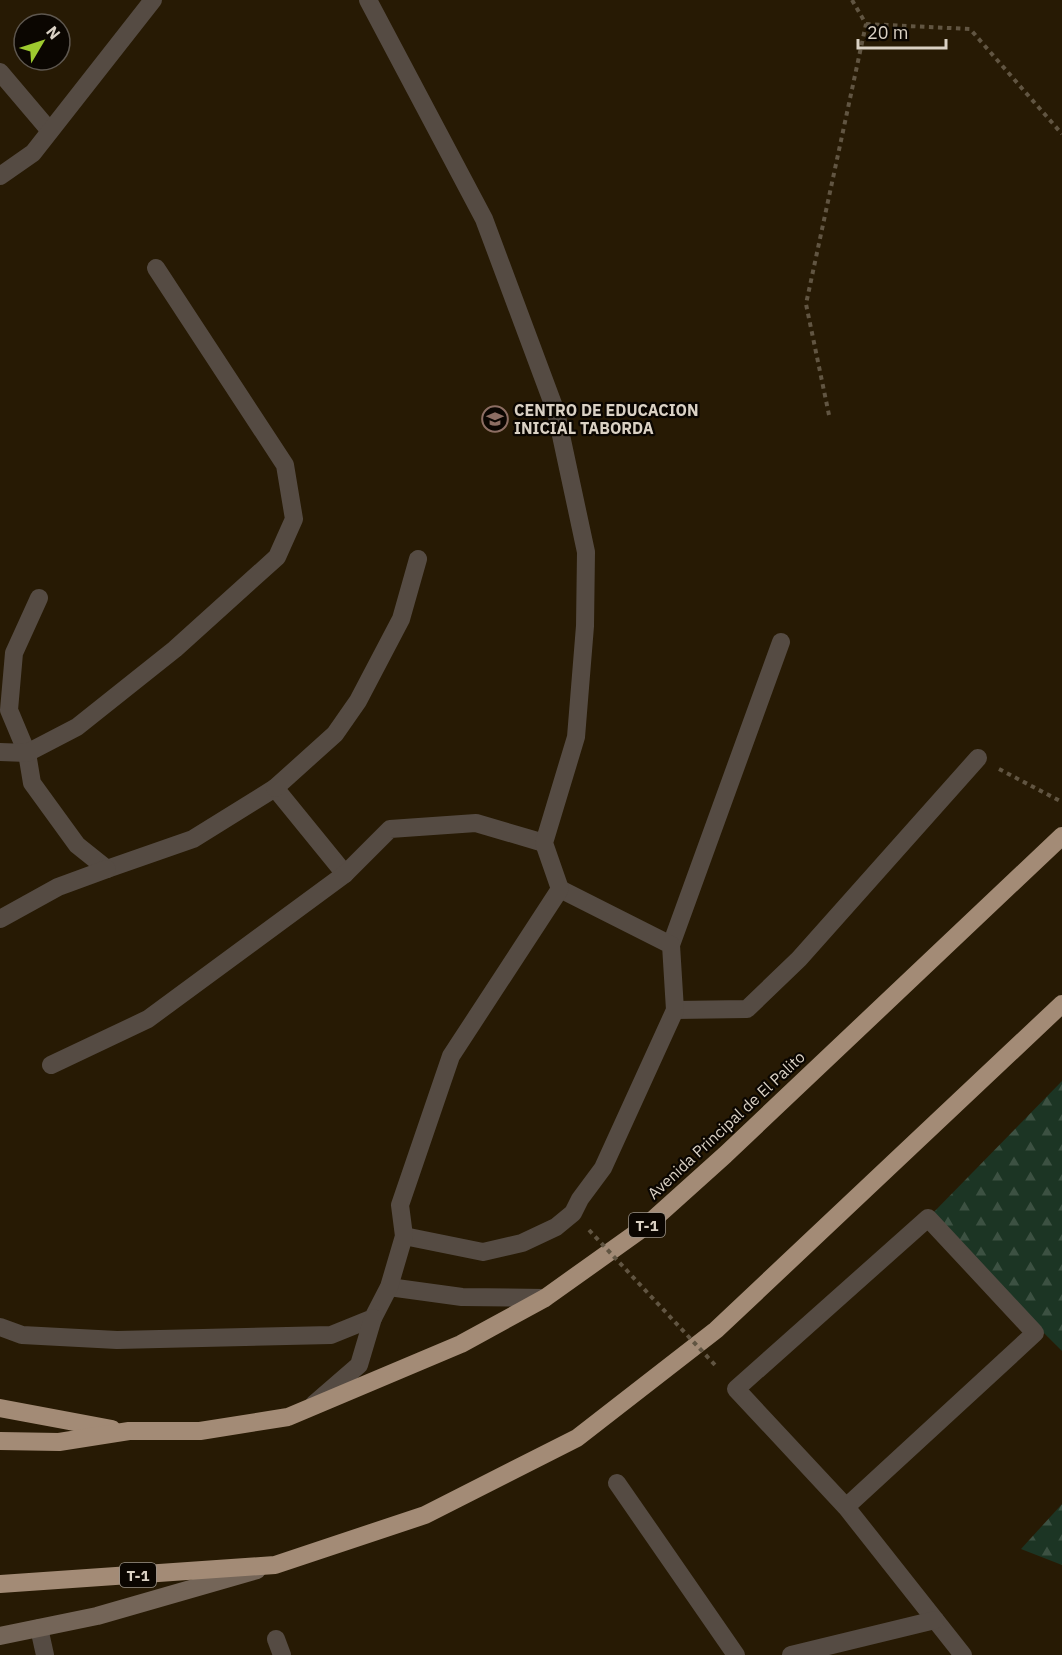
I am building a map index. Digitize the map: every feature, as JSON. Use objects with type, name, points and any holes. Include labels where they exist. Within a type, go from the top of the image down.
[{"type":"highway","name":"Avenida Principal de El Palito","points":[[129,1431],[200,1431],[288,1417],[461,1344],[545,1298],[646,1226],[725,1155],[1062,836]]},
{"type":"highway","name":"T-1","points":[[0,1584],[275,1565],[425,1515],[577,1438],[716,1330],[1062,1004]]},
{"type":"highway","name":"T-1","points":[[0,1408],[129,1431]]},
{"type":"highway","points":[[0,1441],[59,1442],[129,1431]]},
{"type":"main road","points":[[0,1636],[97,1616],[275,1565]]},
{"type":"street","points":[[0,176],[33,153],[153,0]]},
{"type":"street","points":[[368,0],[484,219],[556,412],[584,541],[586,552],[585,626],[576,737],[544,843],[560,889],[671,945]]},
{"type":"street","points":[[0,72],[50,131]]},
{"type":"street","points":[[0,752],[27,753],[77,727],[175,649],[277,557],[294,519],[285,465],[156,268]]},
{"type":"street","points":[[0,919],[58,887],[193,839],[275,788],[335,735],[358,701],[401,619],[418,559]]},
{"type":"street","points":[[39,598],[14,653],[9,710],[27,753],[32,783],[77,845],[107,869]]},
{"type":"street","points":[[404,1236],[483,1252],[522,1243],[556,1227],[573,1213],[580,1198],[603,1168],[675,1010],[671,945],[781,642]]},
{"type":"street","points":[[675,1010],[747,1009],[799,959],[978,758]]},
{"type":"street","points":[[275,788],[345,874]]},
{"type":"street","points":[[51,1065],[148,1019],[345,874],[390,829],[476,823],[544,843]]},
{"type":"street","points":[[310,1408],[359,1365],[373,1317],[389,1287],[404,1236],[400,1204],[451,1056],[560,889]]},
{"type":"street","points":[[846,1507],[1035,1333],[928,1218],[736,1389],[846,1507],[963,1655]]},
{"type":"street","points":[[389,1287],[462,1296],[545,1298]]},
{"type":"street","points":[[0,1327],[22,1335],[117,1340],[331,1335],[373,1317]]},
{"type":"street","points":[[617,1483],[732,1645],[736,1655]]},
{"type":"street","points":[[790,1655],[935,1620]]},
{"type":"street","points":[[39,1628],[45,1655]]},
{"type":"path","points":[[829,415],[806,304],[866,24],[852,0]]},
{"type":"path","points":[[866,24],[970,29],[1062,134]]},
{"type":"path","points":[[978,758],[1062,802]]},
{"type":"path","points":[[589,1230],[716,1366]]},
{"type":"green space","points":[[1062,1081],[1062,1351],[928,1218]]},
{"type":"green space","points":[[1062,1504],[1062,1565],[1021,1549]]},
{"type":"place","name":"CENTRO DE EDUCACION INICIAL TABORDA","points":[[495,419]]}]
